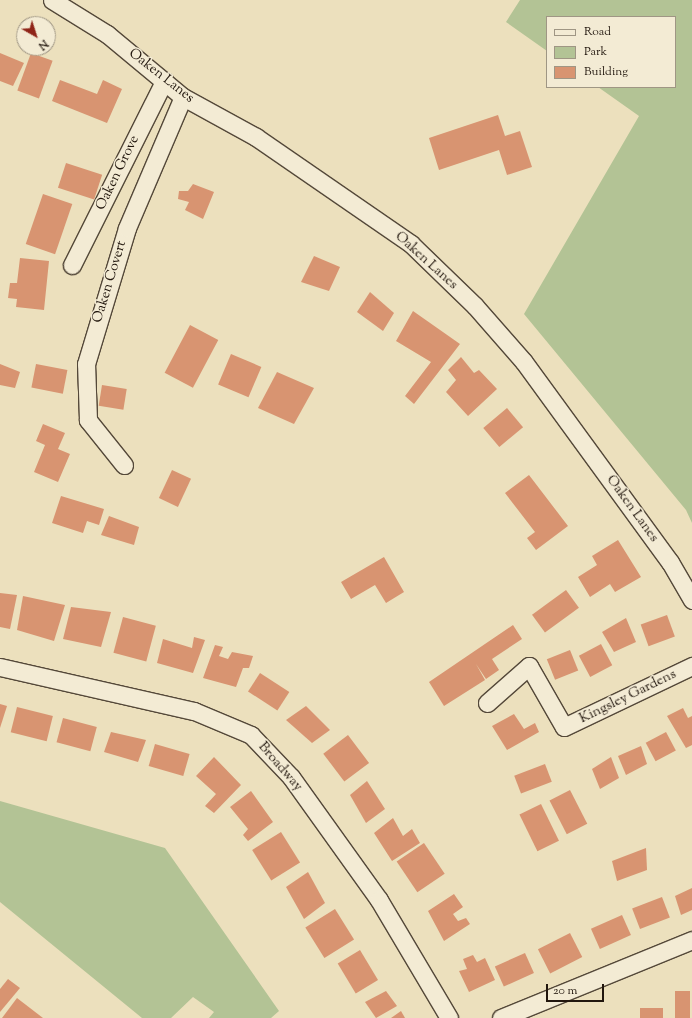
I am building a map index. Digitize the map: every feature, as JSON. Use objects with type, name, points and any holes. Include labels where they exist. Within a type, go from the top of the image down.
[{"type":"street","name":"Oaken Lanes","points":[[52,0],[107,34],[183,97],[256,137],[411,244],[474,306],[529,369],[670,562],[692,600]]},
{"type":"street","name":"Oaken Grove","points":[[72,265],[164,81]]},
{"type":"street","name":"Oaken Covert","points":[[124,465],[88,420],[86,364],[127,228],[183,97]]},
{"type":"street","name":"Kingsley Gardens","points":[[487,702],[528,666],[564,727],[692,666]]},
{"type":"street","name":"Broadway","points":[[0,667],[194,711],[251,735],[291,776],[379,900],[449,1018]]},
{"type":"street","points":[[501,1018],[692,940]]},
{"type":"green space","points":[[520,0],[692,0],[692,523],[686,510],[524,314],[639,116],[599,88],[676,88],[676,16],[546,16],[546,50],[506,22]]},
{"type":"green space","points":[[0,801],[165,848],[279,1011],[271,1018],[209,1018],[214,1012],[193,997],[171,1018],[142,1018],[0,902]]},
{"type":"building","points":[[0,53],[24,63],[13,86],[0,81]]},
{"type":"building","points":[[30,56],[39,56],[53,61],[39,98],[17,91]]},
{"type":"building","points":[[60,80],[97,94],[103,80],[122,89],[107,123],[52,101]]},
{"type":"building","points":[[498,115],[505,136],[520,131],[532,167],[507,175],[499,150],[439,170],[429,138]]},
{"type":"building","points":[[66,163],[102,175],[94,199],[58,188]]},
{"type":"building","points":[[193,184],[214,192],[203,219],[185,210],[189,202],[178,199],[179,191],[188,191]]},
{"type":"building","points":[[43,194],[72,204],[55,254],[26,244]]},
{"type":"building","points":[[314,256],[340,267],[329,291],[301,282]]},
{"type":"building","points":[[20,258],[49,261],[44,310],[16,307],[17,299],[8,298],[10,283],[17,283]]},
{"type":"building","points":[[370,292],[394,313],[383,331],[357,312]]},
{"type":"building","points":[[413,311],[460,344],[414,404],[405,396],[431,362],[396,341]]},
{"type":"building","points":[[190,325],[218,340],[193,388],[165,373]]},
{"type":"building","points":[[231,354],[261,367],[248,397],[218,384]]},
{"type":"building","points":[[461,357],[474,373],[479,370],[497,389],[468,416],[446,392],[456,380],[448,370]]},
{"type":"building","points":[[0,364],[20,372],[15,388],[0,385]]},
{"type":"building","points":[[36,364],[67,370],[63,394],[31,388]]},
{"type":"building","points":[[277,372],[314,388],[294,424],[258,408]]},
{"type":"building","points":[[102,385],[127,389],[123,410],[99,406]]},
{"type":"building","points":[[507,408],[523,427],[499,447],[483,428]]},
{"type":"building","points":[[43,424],[65,433],[58,449],[70,454],[58,482],[34,472],[45,445],[36,441]]},
{"type":"building","points":[[172,470],[191,479],[178,507],[159,498]]},
{"type":"building","points":[[529,475],[568,526],[536,550],[527,538],[535,532],[505,493]]},
{"type":"building","points":[[61,496],[104,509],[99,525],[87,521],[83,533],[52,523]]},
{"type":"building","points":[[109,516],[139,527],[134,545],[101,535]]},
{"type":"building","points":[[618,540],[641,577],[615,592],[610,584],[590,597],[578,577],[597,565],[592,556]]},
{"type":"building","points":[[384,557],[404,592],[386,603],[375,585],[351,599],[341,582]]},
{"type":"building","points":[[566,590],[579,608],[545,632],[532,615]]},
{"type":"building","points":[[0,593],[17,595],[10,629],[0,627]]},
{"type":"building","points":[[23,596],[65,605],[54,641],[17,630]]},
{"type":"building","points":[[71,607],[111,612],[101,647],[63,639]]},
{"type":"building","points":[[667,615],[675,637],[649,646],[641,625]]},
{"type":"building","points":[[123,617],[156,626],[146,662],[113,653]]},
{"type":"building","points":[[626,618],[636,642],[614,652],[602,632]]},
{"type":"building","points":[[513,625],[522,639],[492,659],[499,670],[486,679],[476,664],[485,680],[444,706],[429,682]]},
{"type":"building","points":[[194,637],[205,640],[193,673],[157,663],[163,639],[192,648]]},
{"type":"building","points":[[601,644],[612,665],[590,677],[579,656]]},
{"type":"building","points":[[215,645],[223,647],[219,656],[228,659],[232,652],[253,656],[249,668],[243,668],[236,687],[203,678]]},
{"type":"building","points":[[570,650],[578,670],[555,680],[547,659]]},
{"type":"building","points":[[260,673],[289,692],[277,711],[248,691]]},
{"type":"building","points":[[0,704],[7,706],[0,728]]},
{"type":"building","points":[[306,706],[330,730],[312,743],[286,720]]},
{"type":"building","points":[[17,707],[53,716],[47,741],[11,732]]},
{"type":"building","points":[[683,708],[688,718],[692,716],[692,745],[686,748],[667,716]]},
{"type":"building","points":[[514,714],[524,729],[535,723],[539,732],[507,750],[492,726]]},
{"type":"building","points":[[63,718],[97,727],[90,751],[57,742]]},
{"type":"building","points":[[111,732],[146,740],[138,762],[104,752]]},
{"type":"building","points":[[666,732],[676,751],[656,761],[646,743]]},
{"type":"building","points":[[348,735],[369,763],[344,782],[323,754]]},
{"type":"building","points":[[155,744],[190,754],[183,776],[149,766]]},
{"type":"building","points":[[641,746],[647,764],[626,775],[618,756]]},
{"type":"building","points":[[214,757],[241,785],[214,813],[205,806],[216,794],[196,776]]},
{"type":"building","points":[[611,757],[619,778],[600,789],[592,769]]},
{"type":"building","points":[[545,764],[552,782],[521,794],[514,776]]},
{"type":"building","points":[[367,781],[385,809],[366,823],[350,795]]},
{"type":"building","points":[[570,790],[587,824],[567,834],[550,800]]},
{"type":"building","points":[[251,791],[273,822],[248,841],[243,835],[248,829],[230,807]]},
{"type":"building","points":[[541,804],[559,841],[537,851],[519,815]]},
{"type":"building","points":[[393,818],[403,836],[412,829],[420,843],[392,861],[374,833]]},
{"type":"building","points":[[281,832],[300,863],[271,881],[252,850]]},
{"type":"building","points":[[424,843],[445,874],[417,892],[397,861]]},
{"type":"building","points":[[646,848],[647,870],[617,881],[612,861]]},
{"type":"building","points":[[308,872],[325,903],[304,919],[286,887]]},
{"type":"building","points":[[692,888],[692,910],[681,915],[675,896]]},
{"type":"building","points":[[454,894],[463,907],[453,914],[458,921],[466,918],[470,924],[444,941],[428,911]]},
{"type":"building","points":[[662,897],[670,918],[640,929],[632,908]]},
{"type":"building","points":[[335,909],[354,940],[324,958],[305,928]]},
{"type":"building","points":[[622,915],[631,935],[600,949],[591,929]]},
{"type":"building","points":[[570,933],[582,957],[550,973],[538,949]]},
{"type":"building","points":[[360,950],[378,980],[356,993],[338,963]]},
{"type":"building","points":[[525,953],[534,973],[504,987],[495,966]]},
{"type":"building","points":[[473,955],[477,962],[485,958],[495,980],[469,992],[459,971],[467,969],[463,959]]},
{"type":"building","points":[[8,979],[20,988],[0,1012],[0,989]]},
{"type":"building","points":[[386,991],[397,1006],[376,1018],[365,1002]]},
{"type":"building","points":[[675,991],[690,991],[690,1018],[675,1018]]},
{"type":"building","points":[[17,998],[43,1018],[2,1018]]},
{"type":"building","points":[[640,1008],[663,1008],[663,1018],[640,1018]]},
{"type":"building","points":[[401,1011],[405,1018],[391,1018]]}]
